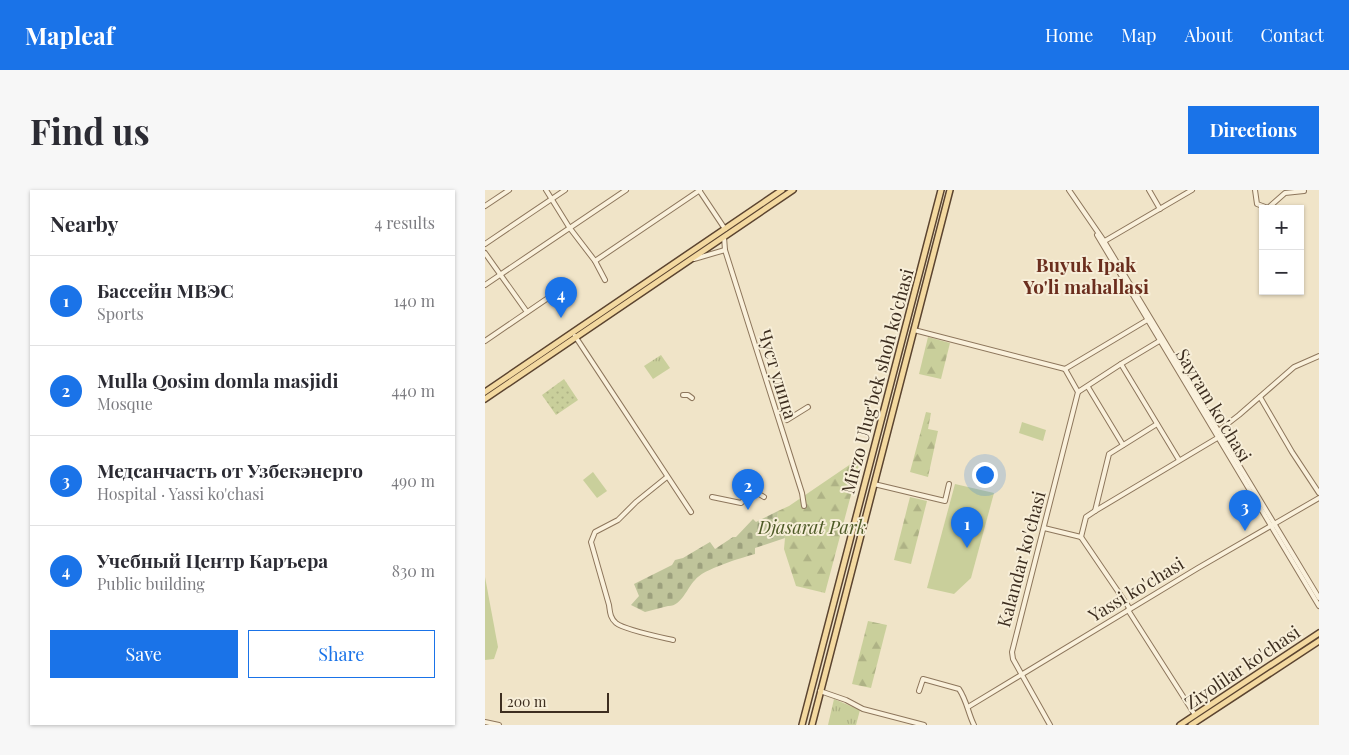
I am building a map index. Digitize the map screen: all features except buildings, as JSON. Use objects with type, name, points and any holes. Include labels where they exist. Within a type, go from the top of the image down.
[{"type":"main road","points":[[485,392],[691,260],[782,190]]},
{"type":"main road","points":[[485,399],[574,335],[793,190]]},
{"type":"main road","name":"Mirzo Ulug'bek shoh ko'chasi","points":[[802,725],[941,190]]},
{"type":"main road","name":"Mirzo Ulug'bek shoh ko'chasi","points":[[812,725],[950,190]]},
{"type":"main road","points":[[898,354],[907,356]]},
{"type":"main road","name":"Ziyolilar ko'chasi","points":[[1180,725],[1319,633]]},
{"type":"main road","name":"Ziyolilar ko'chasi","points":[[1191,725],[1199,723],[1319,641]]},
{"type":"main road","points":[[1256,674],[1260,680]]},
{"type":"main road","points":[[809,699],[818,701]]},
{"type":"street","points":[[485,206],[509,190]]},
{"type":"street","points":[[546,190],[569,227],[595,262],[605,280]]},
{"type":"street","points":[[485,244],[565,190]]},
{"type":"street","points":[[485,285],[626,190]]},
{"type":"street","points":[[595,262],[699,190],[727,233]]},
{"type":"street","name":"Sayram ko'chasi","points":[[1069,190],[1319,598]]},
{"type":"street","points":[[1149,190],[1160,208]]},
{"type":"street","points":[[1102,242],[1191,190]]},
{"type":"street","points":[[1255,190],[1257,204],[1260,205]]},
{"type":"street","points":[[1272,205],[1285,193],[1304,191]]},
{"type":"street","name":"Чуст улица","points":[[727,233],[725,250],[800,486],[804,506]]},
{"type":"street","points":[[691,260],[725,250]]},
{"type":"street","points":[[485,253],[527,312]]},
{"type":"street","points":[[485,342],[567,286]]},
{"type":"street","points":[[914,330],[1065,369],[1149,319]]},
{"type":"street","points":[[574,335],[691,512]]},
{"type":"street","points":[[1065,369],[1078,392],[1161,340]]},
{"type":"street","points":[[1081,537],[1086,517],[1218,434],[1294,367],[1319,356]]},
{"type":"street","points":[[1121,364],[1179,460]]},
{"type":"street","points":[[1087,387],[1123,445]]},
{"type":"street","name":"Kalandar ko'chasi","points":[[1050,725],[1013,659],[1012,645],[1045,528],[1078,392]]},
{"type":"street","points":[[683,395],[688,395],[692,398]]},
{"type":"street","points":[[1261,397],[1292,452],[1319,493]]},
{"type":"street","points":[[787,420],[808,407]]},
{"type":"street","points":[[1095,511],[1107,457],[1111,452],[1157,424]]},
{"type":"street","points":[[667,477],[636,502],[618,520],[595,532],[591,542],[609,605],[610,615],[613,620],[621,626],[673,640]]},
{"type":"street","points":[[874,484],[945,501],[949,484]]},
{"type":"street","points":[[712,498],[741,503],[754,491],[764,496]]},
{"type":"street","name":"Yassi ko'chasi","points":[[968,707],[1319,498]]},
{"type":"street","name":"Sayram ko'chasi","points":[[1273,525],[1319,606]]},
{"type":"street","points":[[1045,528],[1081,537],[1195,715]]},
{"type":"street","points":[[919,691],[923,678],[955,688],[961,692],[974,725]]},
{"type":"street","points":[[821,692],[846,700],[863,709],[924,725]]},
{"type":"street","points":[[485,722],[499,725]]},
{"type":"green space","points":[[928,337],[950,343],[941,379],[919,374]]},
{"type":"green space","points":[[661,355],[670,368],[653,379],[644,366]]},
{"type":"green space","points":[[564,379],[578,400],[556,415],[542,395]]},
{"type":"green space","points":[[926,412],[931,413],[928,429],[938,431],[928,477],[910,472]]},
{"type":"green space","points":[[1022,422],[1046,430],[1043,441],[1019,433]]},
{"type":"green space","name":"Djasarat Park","points":[[861,457],[825,593],[796,586],[784,549],[785,538],[777,525],[778,511],[789,506]]},
{"type":"green space","points":[[593,472],[607,491],[597,498],[583,480]]},
{"type":"green space","points":[[955,484],[994,493],[971,578],[954,594],[927,588]]},
{"type":"green space","points":[[910,497],[927,501],[911,564],[894,560]]},
{"type":"green space","points":[[778,511],[777,525],[785,538],[755,548],[755,554],[723,564],[699,576],[680,600],[673,605],[645,612],[631,605],[639,596],[634,584],[672,565],[675,560],[683,558],[710,542],[715,549],[736,537],[753,519],[756,522]]},
{"type":"green space","points":[[485,577],[498,647],[494,659],[485,660]]},
{"type":"green space","points":[[868,621],[887,625],[871,688],[852,684]]},
{"type":"green space","points":[[834,699],[860,710],[856,725],[828,725]]},
{"type":"place","name":"Учебный Центр Каръера","points":[[561,318]]},
{"type":"place","name":"Mulla Qosim domla masjidi","points":[[748,510]]},
{"type":"place","name":"Медсанчасть от Узбекэнерго","points":[[1245,531]]},
{"type":"place","name":"Бассейн МВЭС","points":[[967,548]]},
{"type":"district","name":"Buyuk Ipak Yo'li mahallasi","points":[[1086,275]]}]
